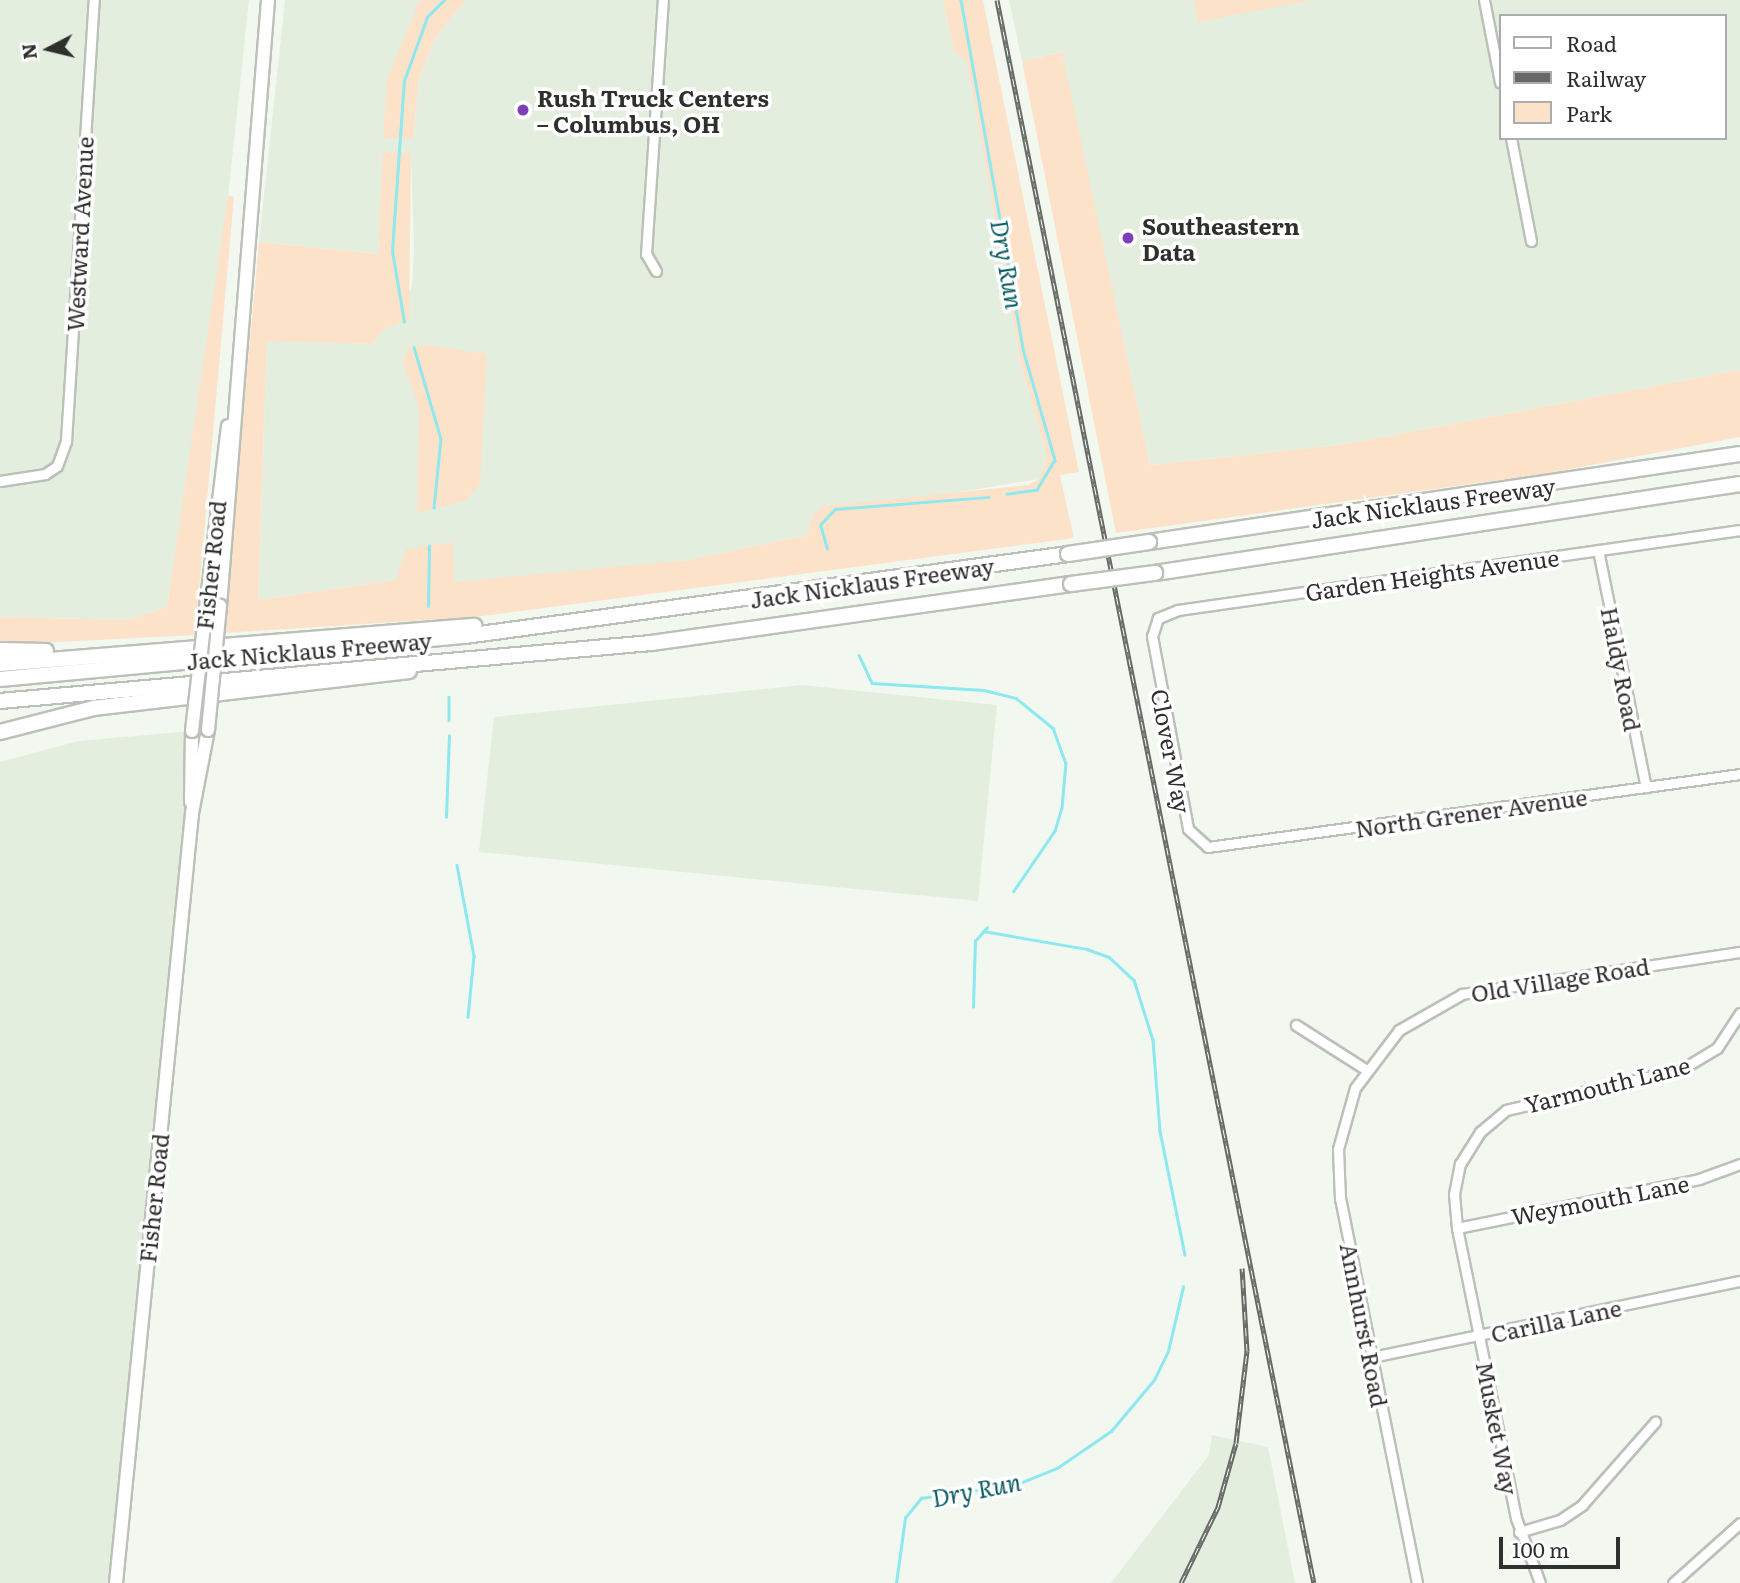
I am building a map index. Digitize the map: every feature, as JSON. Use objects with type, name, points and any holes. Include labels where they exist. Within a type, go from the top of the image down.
[{"type":"highway","name":"Jack Nicklaus Freeway","points":[[0,679],[576,620],[1068,554],[1740,454]]},
{"type":"highway","name":"Jack Nicklaus Freeway","points":[[0,701],[462,662],[1155,573],[1740,484]]},
{"type":"highway","points":[[0,664],[114,653],[576,620]]},
{"type":"highway","points":[[0,650],[114,653]]},
{"type":"highway","points":[[0,732],[94,708],[462,662]]},
{"type":"main road","name":"Fisher Road","points":[[192,813],[192,731],[205,608],[233,402],[268,0]]},
{"type":"main road","name":"Fisher Road","points":[[116,1583],[192,813],[208,730],[234,470],[233,402]]},
{"type":"street","name":"Westward Avenue","points":[[0,481],[45,474],[57,466],[66,441],[94,0]]},
{"type":"street","points":[[656,271],[646,254],[663,0]]},
{"type":"street","points":[[1484,0],[1498,72]]},
{"type":"street","points":[[1511,140],[1531,241]]},
{"type":"street","name":"Garden Heights Avenue","points":[[1153,650],[1155,624],[1178,610],[1740,530]]},
{"type":"street","name":"Haldy Road","points":[[1598,551],[1646,787]]},
{"type":"street","name":"Clover Way","points":[[1153,650],[1188,829],[1203,846]]},
{"type":"street","name":"North Grener Avenue","points":[[1203,846],[1740,774]]},
{"type":"street","name":"Old Village Road","points":[[1365,1069],[1413,1019],[1462,995],[1740,952]]},
{"type":"street","name":"Yarmouth Lane","points":[[1457,1228],[1456,1176],[1471,1141],[1491,1121],[1528,1102],[1698,1063],[1724,1041],[1740,1013]]},
{"type":"street","points":[[1296,1025],[1365,1069]]},
{"type":"street","name":"Annhurst Road","points":[[1365,1069],[1347,1108],[1337,1168],[1417,1583]]},
{"type":"street","name":"Weymouth Lane","points":[[1457,1228],[1699,1179],[1740,1164]]},
{"type":"street","name":"Musket Way","points":[[1457,1228],[1519,1532],[1541,1583]]},
{"type":"street","name":"Carilla Lane","points":[[1372,1357],[1740,1281]]},
{"type":"street","points":[[1519,1532],[1560,1520],[1582,1505],[1655,1422]]},
{"type":"street","points":[[1673,1583],[1740,1523]]},
{"type":"shaded area","points":[[0,0],[249,0],[220,273],[167,607],[127,620],[0,617]]},
{"type":"shaded area","points":[[285,0],[420,0],[383,137],[413,139],[419,78],[436,36],[466,0],[943,0],[954,51],[967,60],[1021,365],[1047,457],[1039,479],[812,516],[807,535],[689,560],[483,583],[453,582],[453,542],[396,580],[258,600],[267,340],[373,344],[412,287],[414,249],[411,154],[384,152],[378,254],[259,242]]},
{"type":"shaded area","points":[[1009,0],[1740,0],[1740,370],[1340,445],[1150,465],[1061,52],[1022,61]]},
{"type":"shaded area","points":[[802,685],[997,705],[978,901],[479,852],[494,717]]},
{"type":"shaded area","points":[[192,731],[192,813],[116,1583],[0,1583],[0,762],[78,741]]},
{"type":"shaded area","points":[[1212,1435],[1268,1447],[1295,1583],[1111,1583],[1209,1455]]},
{"type":"green space","points":[[420,0],[466,0],[436,36],[419,78],[413,139],[383,138],[387,79]]},
{"type":"green space","points":[[943,0],[983,0],[1079,472],[1060,475],[1074,538],[475,617],[223,633],[259,242],[378,254],[383,152],[411,153],[409,319],[383,330],[373,344],[267,341],[258,600],[396,580],[406,549],[453,542],[454,582],[689,560],[807,535],[812,516],[824,506],[1028,485],[1039,479],[1047,457],[1021,365],[967,61],[954,52]]},
{"type":"green space","points":[[1194,0],[1312,0],[1198,22]]},
{"type":"green space","points":[[1062,52],[1150,465],[1340,445],[1740,370],[1740,437],[1549,473],[1116,533],[1022,61]]},
{"type":"green space","points":[[228,195],[234,197],[195,635],[0,645],[0,617],[127,620],[167,607]]},
{"type":"green space","points":[[427,345],[487,354],[480,484],[465,501],[417,513],[419,408],[403,362],[409,348]]},
{"type":"waterway","points":[[404,322],[392,251],[404,81],[427,17],[444,0]]},
{"type":"waterway","name":"Dry Run","points":[[961,0],[1023,349],[1055,460],[1037,490],[1007,494]]},
{"type":"waterway","points":[[414,347],[441,439],[434,508]]},
{"type":"waterway","name":"Dry Run","points":[[827,549],[820,525],[835,509],[989,497]]},
{"type":"waterway","points":[[428,606],[429,546]]},
{"type":"waterway","name":"Dry Run","points":[[859,655],[872,683],[984,690],[1016,698],[1053,728],[1066,763],[1062,808],[1055,831],[1014,891]]},
{"type":"waterway","points":[[449,697],[449,720]]},
{"type":"waterway","points":[[446,817],[449,736]]},
{"type":"waterway","points":[[457,865],[474,956],[468,1017]]},
{"type":"waterway","name":"Dry Run","points":[[973,1007],[975,941],[987,927]]},
{"type":"waterway","name":"Dry Run","points":[[983,931],[1087,949],[1109,957],[1134,980],[1153,1040],[1160,1131],[1185,1255]]},
{"type":"waterway","name":"Dry Run","points":[[896,1583],[905,1518],[921,1498],[1015,1485],[1057,1468],[1111,1431],[1154,1380],[1168,1351],[1183,1287]]},
{"type":"railway","points":[[997,0],[1314,1583]]},
{"type":"railway","points":[[1181,1583],[1218,1507],[1236,1443],[1247,1351],[1242,1268]]},
{"type":"place","name":"Rush Truck Centers – Columbus, OH","points":[[523,110]]},
{"type":"place","name":"Southeastern Data","points":[[1128,238]]}]
